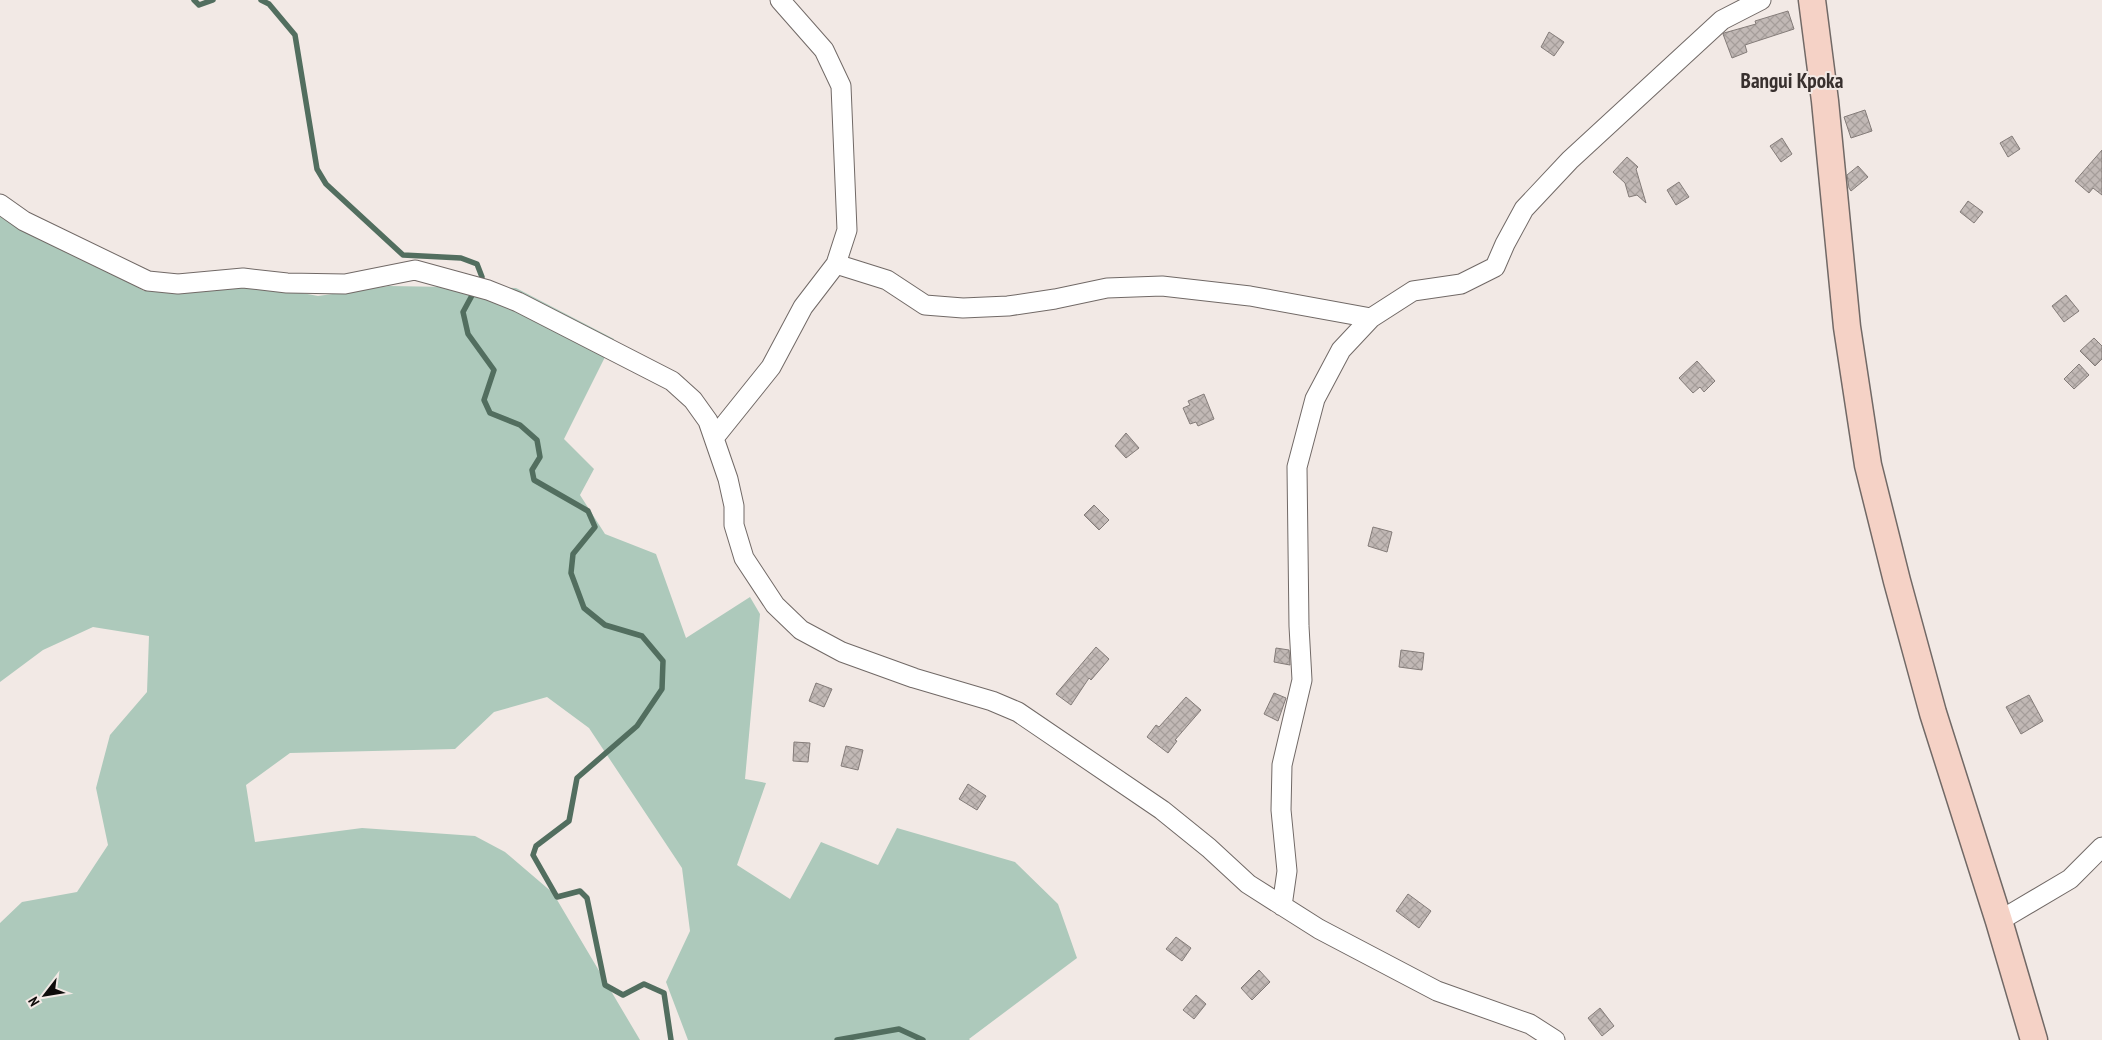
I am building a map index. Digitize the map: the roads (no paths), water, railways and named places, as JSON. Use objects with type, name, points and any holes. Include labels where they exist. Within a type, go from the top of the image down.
[{"type":"street","points":[[714,438],[770,367],[803,307],[836,264],[847,230],[841,86],[824,50],[780,0]]},
{"type":"street","points":[[1282,906],[1287,871],[1281,810],[1282,765],[1302,680],[1299,626],[1297,467],[1315,399],[1341,350],[1371,318],[1413,291],[1461,284],[1495,267],[1524,209],[1570,160],[1722,20],[1761,0]]},
{"type":"street","points":[[1812,0],[1826,110],[1847,328],[1868,464],[1933,713],[1999,921],[2034,1040]]},
{"type":"street","points":[[0,204],[24,221],[148,281],[178,284],[243,278],[287,283],[345,284],[415,270],[460,284],[488,290],[518,302],[672,381],[693,400],[708,421],[728,479],[734,506],[734,525],[744,558],[775,605],[801,630],[842,652],[914,678],[992,701],[1018,712],[1162,810],[1209,848],[1248,884],[1319,929],[1437,991],[1530,1024],[1555,1040]]},
{"type":"street","points":[[836,264],[887,280],[925,305],[963,308],[1008,306],[1055,300],[1107,288],[1162,286],[1250,296],[1371,318]]},
{"type":"street","points":[[1999,921],[2070,879],[2102,847]]},
{"type":"waterway","points":[[194,0],[199,5],[213,0]]},
{"type":"waterway","points":[[261,0],[269,4],[295,35],[317,169],[326,184],[403,255],[461,258],[477,264],[482,277],[463,312],[468,334],[494,370],[484,400],[490,413],[520,425],[537,440],[540,457],[532,470],[534,480],[588,511],[595,527],[573,554],[571,573],[584,608],[605,625],[642,636],[663,661],[662,689],[637,726],[577,778],[569,821],[536,846],[533,855],[557,897],[580,891],[587,898],[605,985],[623,995],[644,984],[664,993],[671,1040]]},
{"type":"waterway","points":[[837,1040],[899,1029],[923,1040]]},
{"type":"district","name":"Bangui Kpoka","points":[[1792,80]]}]
